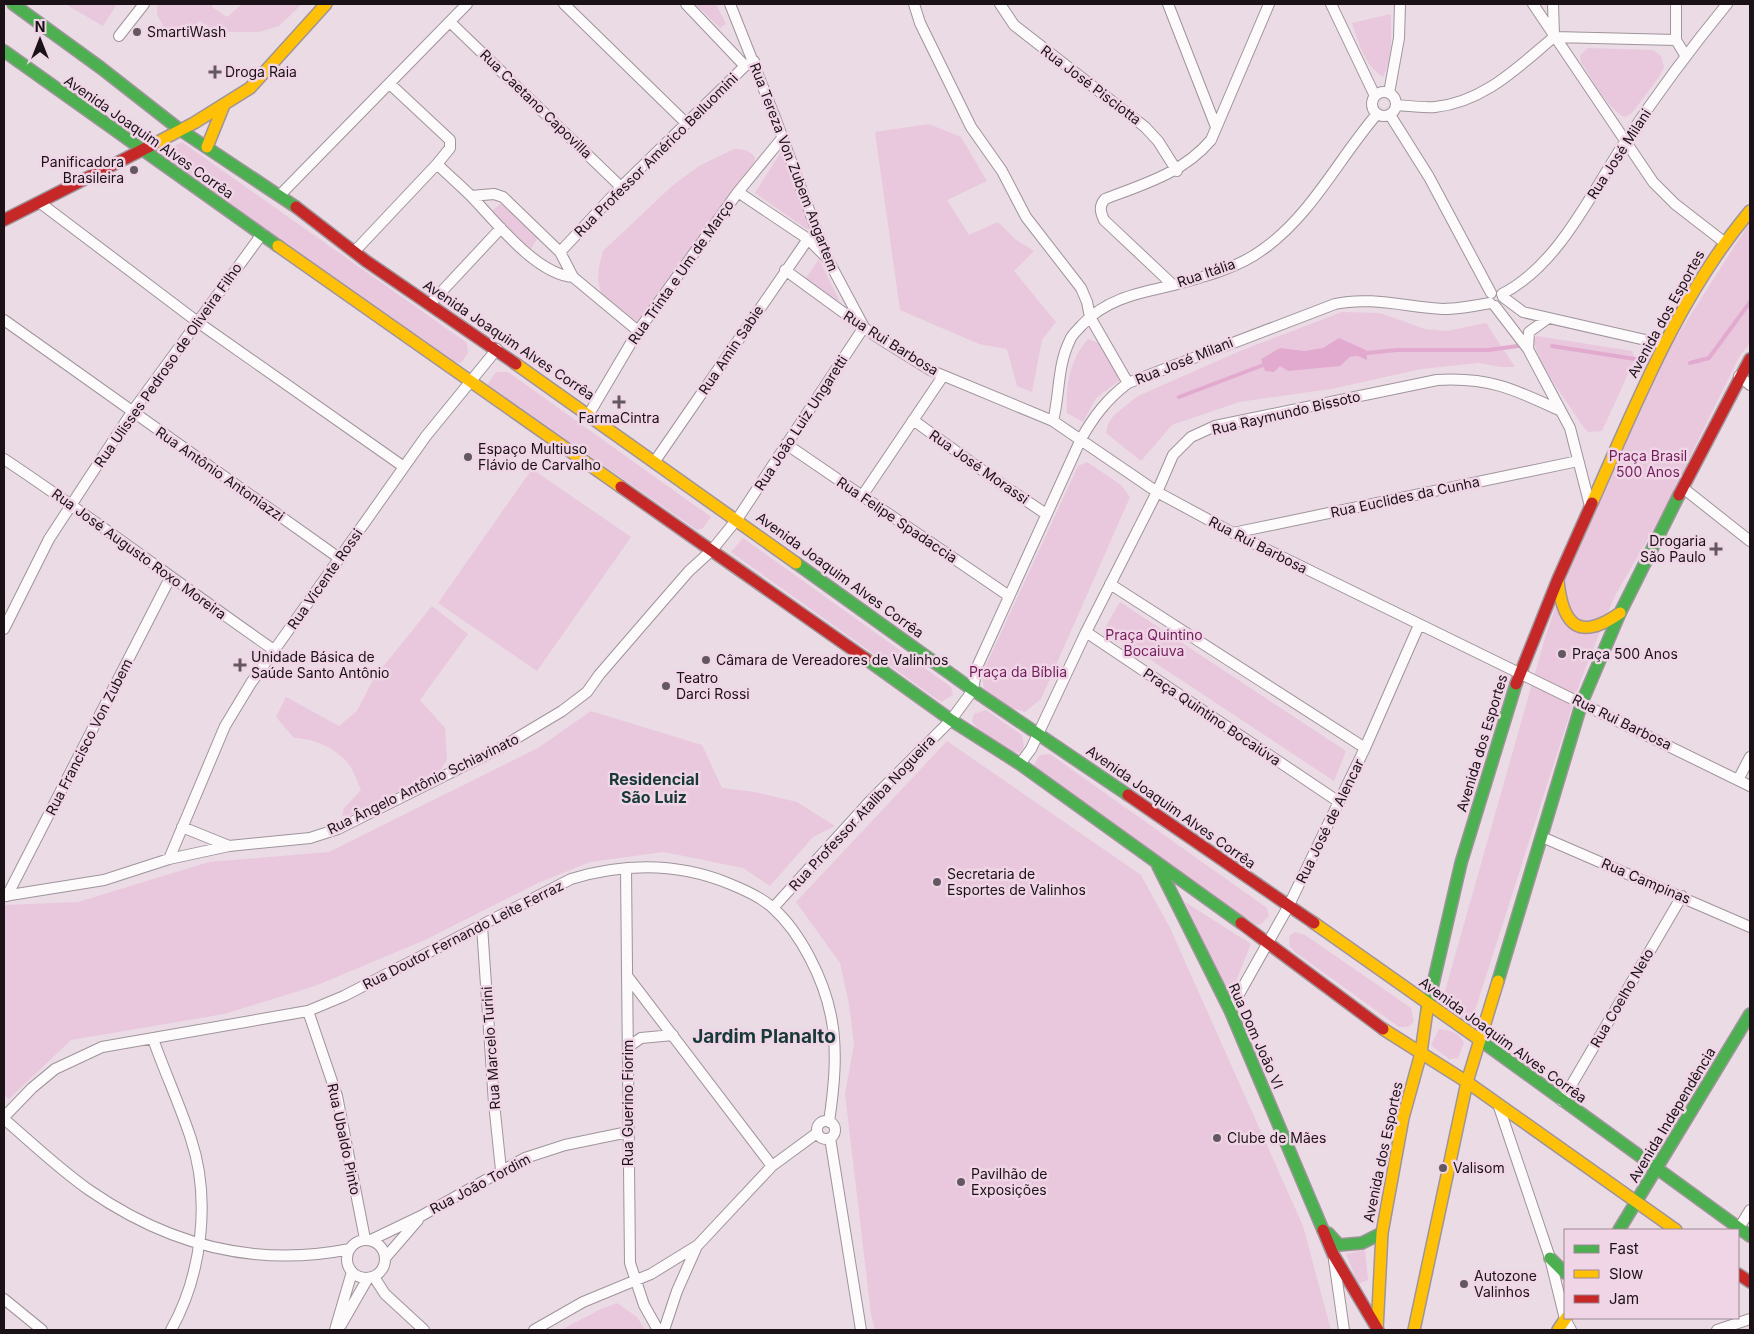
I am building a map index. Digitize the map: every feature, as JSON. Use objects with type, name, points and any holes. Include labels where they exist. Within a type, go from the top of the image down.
[{"type":"main road","name":"Avenida Joaquim Alves Corrêa","points":[[13,4],[101,68],[179,130],[280,195],[354,252],[497,349],[738,518],[973,690],[1038,732],[1288,907],[1428,1002],[1656,1170],[1750,1236]]},
{"type":"main road","points":[[4,220],[126,156],[141,151],[224,105],[250,88],[326,4]]},
{"type":"main road","name":"Avenida Joaquim Alves Corrêa","points":[[4,51],[141,151],[712,550],[951,720],[1020,764],[1267,942],[1379,1026],[1467,1082],[1675,1229]]},
{"type":"main road","points":[[207,147],[224,105]]},
{"type":"main road","name":"Avenida dos Esportes","points":[[1378,1330],[1382,1233],[1403,1118],[1421,1053],[1428,1002],[1461,863],[1519,673],[1558,579],[1663,344],[1724,242],[1750,211]]},
{"type":"main road","points":[[1414,1330],[1422,1300],[1434,1228],[1467,1082],[1481,1041],[1582,702],[1620,613],[1739,376],[1750,359]]},
{"type":"main road","points":[[1558,579],[1560,603],[1566,616],[1576,625],[1588,628],[1600,626],[1620,613]]},
{"type":"main road","name":"Rua Dom João VI","points":[[1156,863],[1230,1010],[1333,1254],[1378,1330]]},
{"type":"main road","name":"Avenida Independência","points":[[1620,1229],[1750,1014]]},
{"type":"main road","name":"Rua Dom João VI","points":[[1320,1225],[1339,1245],[1362,1243],[1382,1233]]},
{"type":"main road","points":[[1550,1258],[1564,1272]]},
{"type":"main road","points":[[1739,1275],[1750,1282]]},
{"type":"main road","points":[[1558,1330],[1564,1319]]},
{"type":"street","points":[[119,36],[144,4]]},
{"type":"street","points":[[280,195],[467,4]]},
{"type":"street","points":[[564,4],[686,123]]},
{"type":"street","points":[[686,4],[749,63]]},
{"type":"street","name":"Rua Tereza Von Zubem Angartem","points":[[730,4],[749,63],[783,137],[826,256],[864,328]]},
{"type":"street","points":[[914,4],[920,23],[971,127],[1002,171],[1026,217],[1081,288],[1087,302],[1090,317],[1128,383]]},
{"type":"street","name":"Rua José Pisciotta","points":[[1000,4],[1014,25],[1145,127],[1158,141],[1177,170]]},
{"type":"street","points":[[1168,4],[1216,127]]},
{"type":"street","points":[[1173,285],[1104,220],[1101,204],[1105,199],[1177,170],[1201,152],[1211,140],[1269,4]]},
{"type":"street","points":[[1331,4],[1375,96]]},
{"type":"street","points":[[1390,93],[1399,38],[1400,4]]},
{"type":"street","points":[[1533,4],[1653,182],[1675,204],[1724,242]]},
{"type":"street","points":[[1553,4],[1554,37]]},
{"type":"street","points":[[1676,4],[1676,40],[1685,55]]},
{"type":"street","name":"Rua José Milani","points":[[973,690],[977,667],[1046,514],[1081,439],[1092,419],[1110,396],[1128,383],[1334,304],[1350,300],[1443,309],[1463,308],[1492,301],[1498,291],[1503,295],[1536,271],[1570,229],[1625,142],[1685,55],[1727,4]]},
{"type":"street","name":"Rua Caetano Capovilla","points":[[450,22],[621,187]]},
{"type":"street","points":[[1396,106],[1434,108],[1460,103],[1488,91],[1554,37],[1676,40]]},
{"type":"street","name":"Rua Professor Américo Belluomini","points":[[560,252],[621,187],[749,63]]},
{"type":"street","points":[[354,252],[450,148],[450,140],[390,84]]},
{"type":"street","points":[[1382,92],[1390,93],[1395,98],[1396,106],[1390,115],[1378,114],[1372,103],[1375,96],[1382,92]]},
{"type":"street","name":"Rua Itália","points":[[1053,421],[1057,405],[1059,370],[1070,338],[1090,317],[1125,297],[1228,268],[1261,251],[1284,233],[1322,187],[1361,133],[1378,114]]},
{"type":"street","points":[[1390,115],[1429,177],[1492,301],[1528,349],[1570,428],[1590,506]]},
{"type":"street","name":"Rua Trinta e Um de Março","points":[[590,414],[638,331],[738,192],[783,137]]},
{"type":"street","points":[[436,164],[471,196],[501,228],[546,268],[556,274],[573,277]]},
{"type":"street","points":[[738,192],[808,240],[826,256]]},
{"type":"street","points":[[471,196],[494,194],[503,197],[560,252],[573,277],[638,331]]},
{"type":"street","points":[[39,202],[199,322],[404,467]]},
{"type":"street","points":[[430,304],[501,228]]},
{"type":"street","name":"Rua Ulisses Pedroso de Oliveira Filho","points":[[4,628],[37,560],[132,412],[262,234]]},
{"type":"street","name":"Rua Amin Sabie","points":[[655,461],[785,270],[808,240]]},
{"type":"street","name":"Rua Rui Barbosa","points":[[785,270],[864,328],[930,370],[1053,421],[1157,492],[1233,533],[1419,626],[1582,702],[1750,786]]},
{"type":"street","points":[[1503,295],[1523,312],[1663,344]]},
{"type":"street","points":[[1528,349],[1529,332],[1534,326],[1547,319]]},
{"type":"street","name":"Rua Antônio Antoniazzi","points":[[4,320],[339,558]]},
{"type":"street","name":"Rua João Luiz Ungaretti","points":[[712,550],[738,518],[864,328]]},
{"type":"street","name":"Rua Vicente Rossi","points":[[169,859],[225,726],[251,683],[426,436],[497,349]]},
{"type":"street","points":[[862,496],[943,376]]},
{"type":"street","points":[[1739,376],[1750,385]]},
{"type":"street","name":"Rua Raymundo Bissoto","points":[[1020,764],[1038,732],[1157,492],[1173,455],[1191,437],[1215,426],[1438,380],[1466,378],[1495,383],[1559,410]]},
{"type":"street","name":"Rua José Morassi","points":[[913,420],[997,482],[1046,514]]},
{"type":"street","name":"Rua Felipe Spadaccia","points":[[786,444],[1009,596]]},
{"type":"street","name":"Rua José Augusto Roxo Moreira","points":[[4,459],[72,504],[170,578],[274,650]]},
{"type":"street","name":"Rua Euclides da Cunha","points":[[1233,533],[1578,461]]},
{"type":"street","points":[[1683,488],[1750,541]]},
{"type":"street","name":"Rua Ângelo Antônio Schiavinato","points":[[6,896],[104,880],[169,859],[229,846],[310,838],[327,833],[536,728],[587,692],[599,675],[667,596],[712,550]]},
{"type":"street","name":"Rua Francisco Von Zubem","points":[[6,896],[170,578]]},
{"type":"street","points":[[1110,584],[1365,748]]},
{"type":"street","name":"Rua José de Alencar","points":[[1230,1010],[1288,907],[1365,748],[1419,626]]},
{"type":"street","name":"Praça Quintino Bocaiúva","points":[[1086,632],[1339,802]]},
{"type":"street","name":"Rua Professor Ataliba Nogueira","points":[[773,908],[870,801],[951,720],[973,690]]},
{"type":"street","points":[[1738,780],[1750,757]]},
{"type":"street","points":[[182,827],[229,846]]},
{"type":"street","name":"Rua Campinas","points":[[1542,837],[1750,927]]},
{"type":"street","name":"Rua Doutor Fernando Leite Ferraz","points":[[4,1118],[32,1088],[56,1069],[72,1060],[102,1048],[308,1011],[344,996],[571,879],[592,873],[650,866],[703,873],[746,890],[773,908],[797,936],[812,962],[832,1017],[834,1073],[829,1122]]},
{"type":"street","name":"Rua Guerino Fiorim","points":[[626,869],[630,1263],[644,1305],[658,1330]]},
{"type":"street","name":"Rua Coelho Neto","points":[[1562,1101],[1682,896]]},
{"type":"street","name":"Rua Marcelo Turini","points":[[482,926],[494,1103],[502,1170]]},
{"type":"street","points":[[628,976],[772,1166]]},
{"type":"street","name":"Rua Ubaldo Pinto","points":[[308,1011],[337,1096],[368,1240]]},
{"type":"street","points":[[628,1047],[641,1038],[673,1036]]},
{"type":"street","points":[[153,1039],[191,1139],[202,1190],[199,1245],[184,1305],[171,1330]]},
{"type":"street","points":[[1498,1104],[1550,1258],[1564,1314]]},
{"type":"street","points":[[4,1118],[87,1189],[122,1212],[199,1245],[228,1251],[280,1254],[326,1254],[350,1249]]},
{"type":"street","points":[[823,1121],[829,1122],[834,1129],[834,1134],[830,1138],[821,1138],[817,1133],[818,1125],[823,1121]]},
{"type":"street","name":"Rua João Tordim","points":[[368,1240],[421,1216],[525,1158],[566,1146],[628,1132]]},
{"type":"street","points":[[534,1330],[584,1302],[635,1282],[698,1245],[772,1166],[817,1133]]},
{"type":"street","points":[[830,1138],[861,1330]]},
{"type":"street","points":[[1739,1228],[1750,1210]]},
{"type":"street","name":"Rua João Tordim","points":[[386,1257],[421,1216]]},
{"type":"street","points":[[337,1330],[371,1278],[383,1269],[386,1257],[381,1246],[368,1240],[354,1243],[350,1249],[347,1261],[352,1272],[356,1276],[371,1278],[385,1294],[424,1330]]},
{"type":"street","points":[[664,1330],[677,1291],[698,1245]]},
{"type":"street","points":[[1333,1254],[1344,1330]]},
{"type":"street","points":[[337,1330],[352,1272]]},
{"type":"street","points":[[4,1298],[42,1330]]},
{"type":"street","points":[[1717,1330],[1750,1319]]},
{"type":"green space","points":[[65,4],[117,4],[103,26]]},
{"type":"green space","points":[[157,4],[213,4],[212,7],[227,17],[242,4],[302,4],[279,26],[259,32],[217,32],[200,21],[186,34],[167,34],[157,14]]},
{"type":"green space","points":[[695,4],[716,4],[726,24],[720,28]]},
{"type":"green space","points":[[1391,14],[1390,54],[1383,77],[1376,72],[1367,60],[1352,23]]},
{"type":"green space","points":[[1588,48],[1653,50],[1661,56],[1664,67],[1659,77],[1632,113],[1625,117],[1619,114],[1601,93],[1581,62],[1580,55]]},
{"type":"green space","points":[[929,124],[961,137],[987,181],[947,200],[969,235],[998,222],[1015,239],[1034,251],[1014,271],[1056,322],[1042,340],[1032,392],[1017,386],[1007,349],[979,344],[900,310],[875,132]]},
{"type":"green space","points":[[182,142],[467,343],[468,353],[461,363],[454,362],[177,167],[169,160],[167,150]]},
{"type":"green space","points":[[734,149],[748,151],[755,157],[755,161],[637,322],[601,293],[598,280],[603,251],[672,186],[699,166]]},
{"type":"green space","points":[[781,152],[818,237],[755,193]]},
{"type":"green space","points":[[501,203],[538,237],[531,249],[491,212]]},
{"type":"green space","name":"Praça Brasil 500 Anos","points":[[1750,222],[1750,343],[1739,357],[1660,518],[1616,594],[1608,612],[1580,682],[1472,1020],[1461,1018],[1449,1011],[1443,998],[1545,638],[1568,569],[1670,347]]},
{"type":"green space","points":[[819,259],[840,302],[804,281]]},
{"type":"green space","points":[[1342,312],[1380,313],[1425,329],[1447,331],[1486,323],[1515,367],[1500,367],[1479,363],[1421,369],[1331,389],[1239,402],[1172,425],[1141,461],[1106,433],[1108,424],[1114,415],[1138,396],[1240,351]]},
{"type":"green space","points":[[1537,336],[1632,351],[1635,359],[1602,431],[1588,432],[1582,425],[1542,363],[1533,340]]},
{"type":"green space","points":[[1088,339],[1099,343],[1120,380],[1096,398],[1083,422],[1067,413],[1067,393],[1073,365]]},
{"type":"green space","points":[[496,372],[508,372],[711,517],[703,528],[697,530],[487,385]]},
{"type":"green space","name":"Praça da Bíblia","points":[[1087,462],[1121,485],[1130,497],[1041,699],[1025,712],[1009,707],[984,691],[982,674],[1078,466]]},
{"type":"green space","points":[[532,469],[631,537],[537,671],[438,603]]},
{"type":"green space","points":[[743,538],[951,687],[953,695],[941,702],[731,552]]},
{"type":"green space","name":"Praça Quintino Bocaiuva","points":[[1120,602],[1346,751],[1334,781],[1104,629]]},
{"type":"green space","points":[[432,606],[468,634],[420,700],[445,728],[447,760],[440,771],[350,815],[342,816],[344,808],[361,790],[349,765],[336,752],[322,744],[294,738],[276,717],[286,697],[339,726],[357,711],[374,678]]},
{"type":"green space","points":[[986,710],[1022,735],[1024,746],[1021,753],[1001,746],[975,726],[972,721],[974,714]]},
{"type":"green space","points":[[591,711],[702,745],[722,788],[755,792],[797,802],[835,826],[813,837],[770,886],[743,868],[664,852],[590,862],[538,883],[425,940],[315,986],[224,1014],[71,1040],[9,1099],[4,1095],[4,905],[78,902],[209,862],[329,852],[538,748]]},
{"type":"green space","points":[[947,741],[1141,875],[1170,928],[1303,1226],[1331,1330],[875,1330],[871,1314],[845,1094],[854,1044],[849,1004],[840,963],[796,902]]},
{"type":"green space","points":[[1050,754],[1267,908],[1269,916],[1261,924],[1256,925],[1038,771],[1034,765],[1040,755]]},
{"type":"green space","points":[[1185,902],[1251,944],[1235,984],[1230,989],[1225,988]]},
{"type":"green space","points":[[1295,932],[1305,935],[1411,1008],[1414,1022],[1408,1027],[1399,1027],[1295,952],[1290,947],[1289,936]]},
{"type":"green space","points":[[1439,1029],[1454,1032],[1462,1039],[1464,1043],[1458,1058],[1449,1059],[1431,1045]]},
{"type":"green space","points":[[1365,1250],[1368,1280],[1358,1284],[1346,1254]]},
{"type":"green space","points":[[617,1303],[637,1317],[645,1330],[561,1330],[601,1309]]},
{"type":"shaded area","points":[[1339,338],[1366,350],[1367,360],[1353,354],[1340,366],[1288,371],[1280,366],[1274,372],[1265,371],[1261,359],[1280,348],[1304,351],[1323,348]]},
{"type":"waterway","points":[[1690,363],[1709,358],[1750,302]]},
{"type":"waterway","points":[[1347,355],[1397,350],[1488,350],[1518,346]]},
{"type":"waterway","points":[[1552,346],[1635,359]]},
{"type":"waterway","points":[[1179,397],[1266,364]]},
{"type":"traffic: fast","points":[[13,4],[101,68],[179,129],[296,207]]},
{"type":"traffic: fast","points":[[4,51],[278,246]]},
{"type":"traffic: fast","points":[[1498,981],[1582,702],[1620,613],[1679,495]]},
{"type":"traffic: fast","points":[[796,563],[973,690],[1128,795]]},
{"type":"traffic: fast","points":[[866,659],[951,720],[1020,764],[1241,923]]},
{"type":"traffic: fast","points":[[1427,1010],[1461,863],[1516,684]]},
{"type":"traffic: fast","points":[[1158,866],[1230,1010],[1323,1230]]},
{"type":"traffic: fast","points":[[1620,1229],[1750,1014]]},
{"type":"traffic: fast","points":[[1480,1040],[1750,1236]]},
{"type":"traffic: fast","points":[[1328,1233],[1339,1245],[1362,1243],[1382,1233]]},
{"type":"traffic: fast","points":[[1550,1258],[1564,1272]]},
{"type":"traffic: slow","points":[[154,144],[194,123],[250,88],[326,4]]},
{"type":"traffic: slow","points":[[207,147],[224,105]]},
{"type":"traffic: slow","points":[[1592,503],[1643,389],[1680,315],[1724,244],[1750,211]]},
{"type":"traffic: slow","points":[[278,246],[621,487]]},
{"type":"traffic: slow","points":[[516,364],[796,563]]},
{"type":"traffic: slow","points":[[1558,581],[1564,609],[1569,619],[1576,625],[1584,627],[1594,626],[1606,622],[1620,613]]},
{"type":"traffic: slow","points":[[1314,923],[1480,1040]]},
{"type":"traffic: slow","points":[[1414,1330],[1467,1082],[1498,981]]},
{"type":"traffic: slow","points":[[1377,1330],[1382,1233],[1403,1118],[1421,1053],[1427,1010]]},
{"type":"traffic: slow","points":[[1383,1029],[1467,1082],[1675,1229]]},
{"type":"traffic: slow","points":[[1558,1330],[1565,1319]]},
{"type":"traffic: jam","points":[[4,220],[154,144]]},
{"type":"traffic: jam","points":[[296,207],[366,261],[516,364]]},
{"type":"traffic: jam","points":[[1679,495],[1750,359]]},
{"type":"traffic: jam","points":[[621,487],[866,659]]},
{"type":"traffic: jam","points":[[1516,684],[1558,579],[1592,503]]},
{"type":"traffic: jam","points":[[1128,795],[1314,923]]},
{"type":"traffic: jam","points":[[1241,923],[1383,1029]]},
{"type":"traffic: jam","points":[[1323,1230],[1333,1254],[1378,1330]]},
{"type":"traffic: jam","points":[[1739,1275],[1750,1282]]},
{"type":"place","name":"SmartiWash","points":[[137,32]]},
{"type":"place","name":"Droga Raia","points":[[215,72]]},
{"type":"place","name":"Panificadora Brasileira","points":[[134,170]]},
{"type":"place","name":"FarmaCintra","points":[[619,402]]},
{"type":"place","name":"Espaço Multiuso Flávio de Carvalho","points":[[468,457]]},
{"type":"place","name":"Drogaria São Paulo","points":[[1716,549]]},
{"type":"place","name":"Praça 500 Anos","points":[[1562,654]]},
{"type":"place","name":"Câmara de Vereadores de Valinhos","points":[[706,660]]},
{"type":"place","name":"Unidade Básica de Saúde Santo Antônio","points":[[240,665]]},
{"type":"place","name":"Teatro Darci Rossi","points":[[666,686]]},
{"type":"place","name":"Secretaria de Esportes de Valinhos","points":[[937,882]]},
{"type":"place","name":"Clube de Mães","points":[[1217,1138]]},
{"type":"place","name":"Valisom","points":[[1443,1168]]},
{"type":"place","name":"Pavilhão de Exposições","points":[[961,1182]]},
{"type":"place","name":"Autozone Valinhos","points":[[1464,1284]]},
{"type":"district","name":"Residencial São Luiz","points":[[654,788]]},
{"type":"district","name":"Jardim Planalto","points":[[764,1036]]}]
